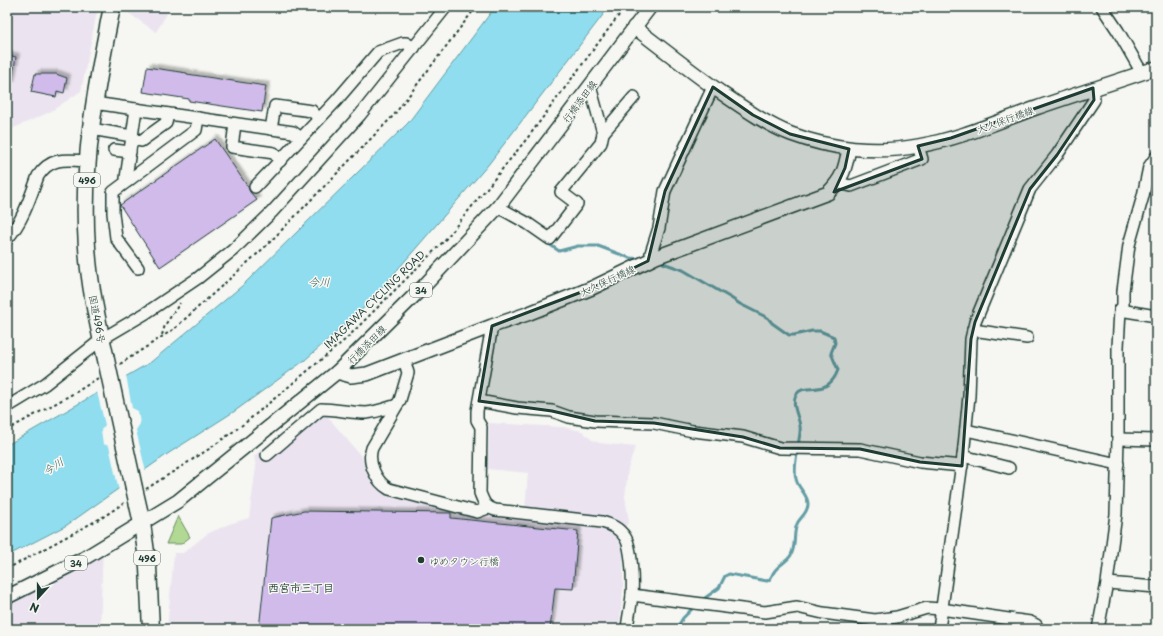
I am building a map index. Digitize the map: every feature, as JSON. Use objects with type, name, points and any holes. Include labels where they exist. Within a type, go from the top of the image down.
[{"type":"highway","name":"国道496号","points":[[112,7],[96,85],[87,161],[87,247],[95,306],[103,347],[142,523],[148,567],[151,629]]},
{"type":"main road","name":"行橋添田線","points":[[7,597],[83,559],[178,501],[337,372],[424,286],[498,207],[650,7]]},
{"type":"main road","name":"大久保行橋線","points":[[634,27],[713,87],[753,115],[779,129],[820,144],[849,149],[880,150],[918,146],[951,138],[1093,88],[1156,68]]},
{"type":"main road","name":"大久保行橋線","points":[[337,372],[351,376],[367,374],[592,288],[656,257],[828,193],[838,183],[845,168],[849,149]]},
{"type":"street","points":[[7,407],[103,347],[146,313],[189,284],[233,250],[272,212],[360,115],[446,7]]},
{"type":"street","points":[[1102,7],[1118,30],[1142,73]]},
{"type":"street","points":[[255,187],[319,119],[378,52],[403,43],[406,43],[414,48]]},
{"type":"street","points":[[498,207],[550,238],[577,204],[561,192],[601,143],[603,133],[590,86]]},
{"type":"street","points":[[656,257],[651,253],[659,228],[665,191],[713,87]]},
{"type":"street","points":[[939,629],[963,461],[971,339],[975,322],[1030,189],[1057,155],[1094,100],[1093,88]]},
{"type":"street","points":[[603,133],[634,97]]},
{"type":"street","points":[[94,103],[271,128],[293,132],[301,138]]},
{"type":"street","points":[[271,128],[275,106],[312,111],[319,119]]},
{"type":"street","points":[[128,181],[126,178],[136,109]]},
{"type":"street","points":[[91,129],[141,141],[166,122],[168,114]]},
{"type":"street","points":[[138,268],[116,238],[112,213],[113,192],[196,130],[198,118]]},
{"type":"street","points":[[235,124],[232,147],[274,153],[280,161]]},
{"type":"street","points":[[838,183],[851,186],[922,159],[918,146]]},
{"type":"street","points":[[114,150],[130,152]]},
{"type":"street","points":[[1098,629],[1107,583],[1116,514],[1118,464],[1118,347],[1120,310],[1123,306],[1123,291],[1129,245],[1156,157]]},
{"type":"street","points":[[7,239],[16,228],[42,170],[59,160],[87,161]]},
{"type":"street","points":[[1120,310],[1156,316]]},
{"type":"street","points":[[488,508],[480,493],[481,428],[477,420],[477,411],[480,401],[492,326]]},
{"type":"street","points":[[973,330],[1027,338]]},
{"type":"street","points":[[404,359],[408,373],[400,400],[372,448],[370,455],[371,463],[383,486],[389,490],[471,511],[477,512],[488,508],[602,522],[612,525],[623,534],[629,547],[632,595],[627,629]]},
{"type":"street","points":[[480,401],[517,408],[552,411],[569,417],[595,421],[654,423],[694,431],[743,437],[780,448],[860,449],[920,462],[963,461],[1009,468]]},
{"type":"street","points":[[267,454],[321,409],[366,413],[397,405]]},
{"type":"street","points":[[966,430],[1118,464]]},
{"type":"street","points":[[1118,439],[1156,440]]},
{"type":"street","points":[[1107,583],[1156,587]]},
{"type":"street","points":[[632,595],[765,612],[797,607],[823,614],[875,620],[897,617],[927,608],[941,609],[1030,622],[1036,625],[1038,629]]},
{"type":"path","points":[[118,365],[174,329],[266,246],[394,115],[476,7]]},
{"type":"path","name":"IMAGAWA CYCLING ROAD","points":[[7,569],[103,517],[135,493],[221,440],[245,423],[346,339],[444,241],[529,136],[625,7]]},
{"type":"path","points":[[162,336],[165,325],[191,287],[189,284]]},
{"type":"path","points":[[7,430],[78,391],[98,378]]},
{"type":"highlighted area","points":[[713,87],[753,115],[790,134],[849,149],[845,168],[834,192],[922,159],[918,146],[951,138],[1093,88],[1094,100],[1057,155],[1030,189],[975,322],[971,339],[962,466],[920,462],[860,449],[780,448],[743,437],[654,423],[595,421],[552,411],[479,401],[492,326],[592,288],[648,261],[665,191]]},
{"type":"shaded area","points":[[7,7],[98,7],[81,91],[50,112],[7,131]]},
{"type":"shaded area","points":[[125,7],[171,7],[156,32],[124,10]]},
{"type":"shaded area","points":[[317,404],[361,456],[375,484],[383,492],[393,498],[472,516],[525,509],[528,473],[488,469],[489,423],[563,427],[582,431],[592,440],[600,443],[635,447],[628,469],[625,497],[629,521],[618,539],[623,550],[623,590],[619,629],[167,629],[174,553],[183,553],[207,534],[229,524],[249,518],[256,467],[254,456]]},
{"type":"shaded area","points":[[103,547],[100,629],[7,629],[7,597]]},
{"type":"green space","points":[[178,516],[190,537],[181,544],[166,544]]},
{"type":"water","name":"今川","points":[[495,7],[609,7],[488,165],[367,305],[305,360],[235,411],[169,453],[67,525],[7,556],[7,445],[151,362],[243,285],[408,123]]},
{"type":"pier","points":[[126,375],[132,408],[138,411],[140,424],[136,430],[146,472],[119,491],[109,446],[103,444],[101,430],[105,425],[97,392]]},
{"type":"building","points":[[7,55],[16,57],[11,84],[7,84]]},
{"type":"building","points":[[147,67],[266,86],[262,112],[189,101],[189,99],[143,92]]},
{"type":"building","points":[[35,74],[56,74],[67,78],[64,93],[57,91],[56,97],[31,92]]},
{"type":"building","points":[[215,139],[250,192],[257,200],[160,267],[120,205]]},
{"type":"building","name":"ゆめタウン行橋","points":[[304,511],[451,513],[451,518],[578,531],[573,589],[555,588],[550,629],[259,629],[271,518]]},
{"type":"waterway","points":[[510,220],[516,223]]},
{"type":"waterway","points":[[546,242],[559,251],[578,246],[598,246],[630,258],[641,259]]},
{"type":"waterway","points":[[663,263],[683,270],[740,304],[768,318],[772,323],[789,335],[820,331],[834,337],[835,343],[831,353],[838,370],[833,379],[828,385],[804,389],[799,391],[796,395],[794,403],[800,428],[798,445]]},
{"type":"waterway","points":[[702,600],[719,588],[725,576],[729,574],[767,581],[769,580],[773,573],[791,555],[794,547],[796,526],[808,507],[807,498],[798,485],[795,475],[797,452]]},
{"type":"waterway","points":[[676,629],[683,618],[695,606]]},
{"type":"place","name":"ゆめタウン行橋","points":[[421,560]]},
{"type":"district","name":"西宮市三丁目","points":[[301,587]]}]
